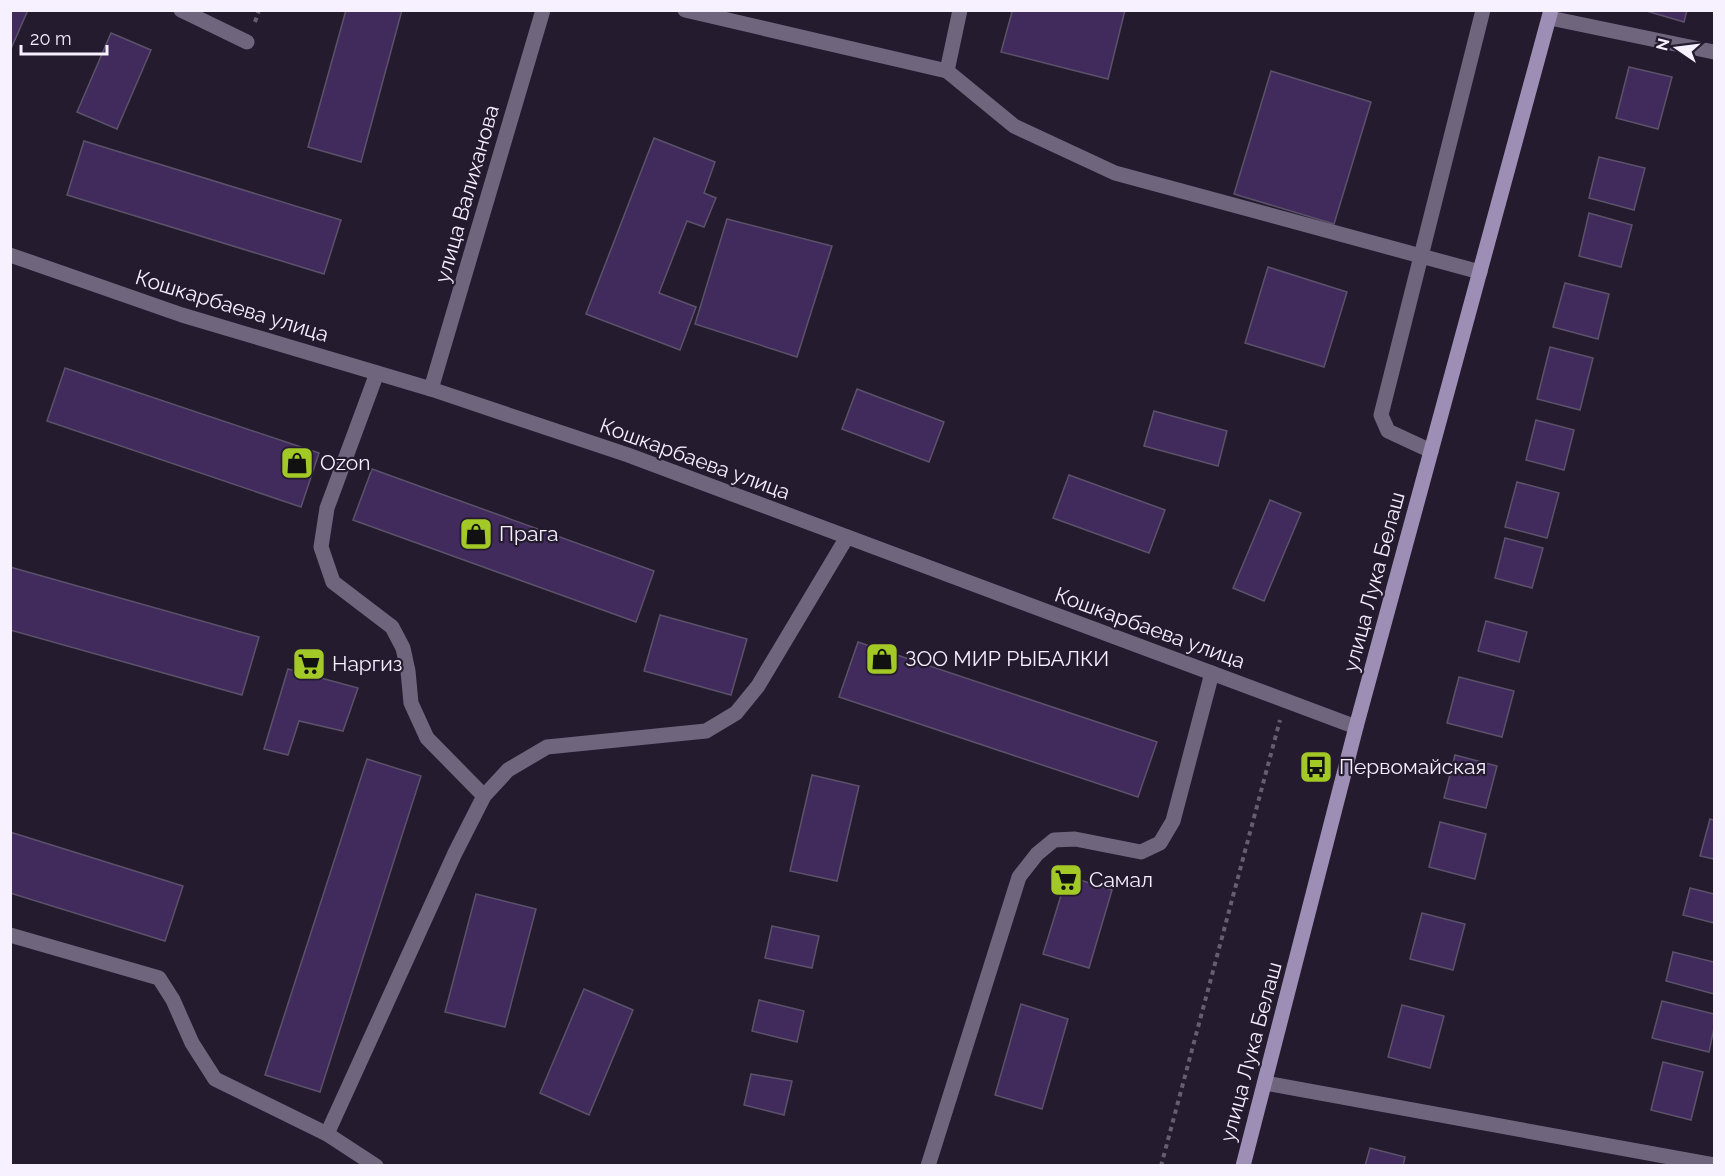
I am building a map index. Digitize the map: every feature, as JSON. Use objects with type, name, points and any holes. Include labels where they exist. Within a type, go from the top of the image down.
[{"type":"main road","name":"улица Лука Белаш","points":[[1243,1166],[1356,727],[1551,14]]},
{"type":"street","points":[[181,10],[247,42]]},
{"type":"street","name":"улица Валиханова","points":[[431,389],[543,10]]},
{"type":"street","points":[[685,10],[947,70],[1014,126],[1115,173],[1480,272]]},
{"type":"street","points":[[947,70],[960,10]]},
{"type":"street","points":[[1431,451],[1388,431],[1381,415],[1483,10]]},
{"type":"street","points":[[1551,14],[1714,52]]},
{"type":"street","name":"Кошкарбаева улица","points":[[10,255],[182,315],[431,389],[628,455],[1356,727]]},
{"type":"street","points":[[377,373],[327,508],[321,547],[333,582],[392,627],[403,648],[411,703],[427,738],[484,796]]},
{"type":"street","points":[[327,1134],[454,853],[484,796],[508,770],[548,747],[706,730],[736,713],[758,686],[847,537]]},
{"type":"street","points":[[928,1166],[1019,877],[1037,854],[1054,840],[1075,839],[1141,852],[1160,843],[1173,821],[1212,674]]},
{"type":"street","points":[[10,935],[159,978],[173,1000],[192,1043],[215,1079],[327,1134],[376,1166]]},
{"type":"street","points":[[1265,1083],[1714,1165]]},
{"type":"path","points":[[1161,1166],[1285,701]]},
{"type":"building","points":[[10,10],[28,10],[10,51]]},
{"type":"building","points":[[346,10],[402,10],[361,162],[308,147]]},
{"type":"building","points":[[1006,10],[1125,10],[1108,79],[1001,52],[1012,12]]},
{"type":"building","points":[[1643,10],[1687,10],[1684,22]]},
{"type":"building","points":[[111,33],[151,50],[117,129],[77,112]]},
{"type":"building","points":[[1629,67],[1672,77],[1658,129],[1616,118]]},
{"type":"building","points":[[1271,71],[1371,102],[1334,224],[1234,194]]},
{"type":"building","points":[[654,138],[715,162],[704,193],[716,198],[704,227],[687,221],[659,293],[696,307],[680,350],[586,314]]},
{"type":"building","points":[[84,141],[341,220],[324,274],[67,195]]},
{"type":"building","points":[[1599,157],[1645,168],[1634,210],[1589,198]]},
{"type":"building","points":[[1589,213],[1632,225],[1621,267],[1579,256]]},
{"type":"building","points":[[727,219],[832,246],[797,357],[695,324]]},
{"type":"building","points":[[1268,267],[1347,292],[1324,367],[1245,343]]},
{"type":"building","points":[[1565,283],[1609,294],[1598,339],[1553,327]]},
{"type":"building","points":[[1550,347],[1593,358],[1580,410],[1537,399]]},
{"type":"building","points":[[65,368],[319,453],[301,507],[47,421]]},
{"type":"building","points":[[857,389],[944,422],[929,462],[842,429]]},
{"type":"building","points":[[1154,411],[1227,431],[1218,466],[1144,446]]},
{"type":"building","points":[[1536,420],[1574,430],[1564,470],[1526,460]]},
{"type":"building","points":[[372,469],[654,571],[636,622],[353,520]]},
{"type":"building","points":[[1069,475],[1165,510],[1149,553],[1053,518]]},
{"type":"building","points":[[1517,482],[1559,493],[1547,538],[1505,527]]},
{"type":"building","points":[[1270,500],[1301,513],[1264,601],[1233,588]]},
{"type":"building","points":[[1505,538],[1543,548],[1532,588],[1495,578]]},
{"type":"building","points":[[10,567],[259,637],[242,695],[10,630]]},
{"type":"building","points":[[660,615],[747,639],[731,695],[644,671]]},
{"type":"building","points":[[1486,621],[1527,632],[1519,662],[1478,651]]},
{"type":"building","points":[[858,642],[1157,742],[1138,797],[839,697]]},
{"type":"building","points":[[288,669],[358,688],[343,731],[299,721],[288,755],[264,749]]},
{"type":"building","points":[[1459,677],[1514,691],[1502,737],[1447,723]]},
{"type":"building","points":[[1455,755],[1497,766],[1486,808],[1444,798]]},
{"type":"building","points":[[367,759],[421,776],[320,1092],[265,1075]]},
{"type":"building","points":[[812,775],[859,786],[837,881],[790,871]]},
{"type":"building","points":[[1710,819],[1714,820],[1714,859],[1700,856]]},
{"type":"building","points":[[1440,822],[1486,834],[1475,879],[1429,867]]},
{"type":"building","points":[[10,832],[183,886],[165,941],[10,893]]},
{"type":"building","points":[[1067,876],[1112,890],[1089,968],[1043,954]]},
{"type":"building","points":[[1690,888],[1714,894],[1714,923],[1683,915]]},
{"type":"building","points":[[476,894],[536,909],[505,1027],[445,1012]]},
{"type":"building","points":[[1422,913],[1465,924],[1453,970],[1410,959]]},
{"type":"building","points":[[772,926],[819,936],[812,968],[765,958]]},
{"type":"building","points":[[1673,952],[1714,962],[1714,994],[1666,981]]},
{"type":"building","points":[[584,989],[633,1010],[589,1115],[540,1093]]},
{"type":"building","points":[[759,1000],[804,1011],[797,1042],[752,1031]]},
{"type":"building","points":[[1662,1001],[1714,1014],[1714,1028],[1709,1052],[1652,1038]]},
{"type":"building","points":[[1021,1004],[1068,1019],[1042,1109],[995,1095]]},
{"type":"building","points":[[1402,1005],[1444,1016],[1430,1068],[1388,1057]]},
{"type":"building","points":[[1663,1062],[1703,1072],[1691,1120],[1651,1110]]},
{"type":"building","points":[[751,1074],[792,1081],[784,1115],[744,1105]]},
{"type":"building","points":[[1370,1148],[1405,1157],[1403,1166],[1365,1166]]},
{"type":"place","name":"Ozon","points":[[297,463]]},
{"type":"place","name":"Прага","points":[[476,534]]},
{"type":"place","name":"ЗОО МИР РЫБАЛКИ","points":[[882,659]]},
{"type":"place","name":"Наргиз","points":[[309,664]]},
{"type":"place","name":"Первомайская","points":[[1316,767]]},
{"type":"place","name":"Самал","points":[[1066,880]]}]
